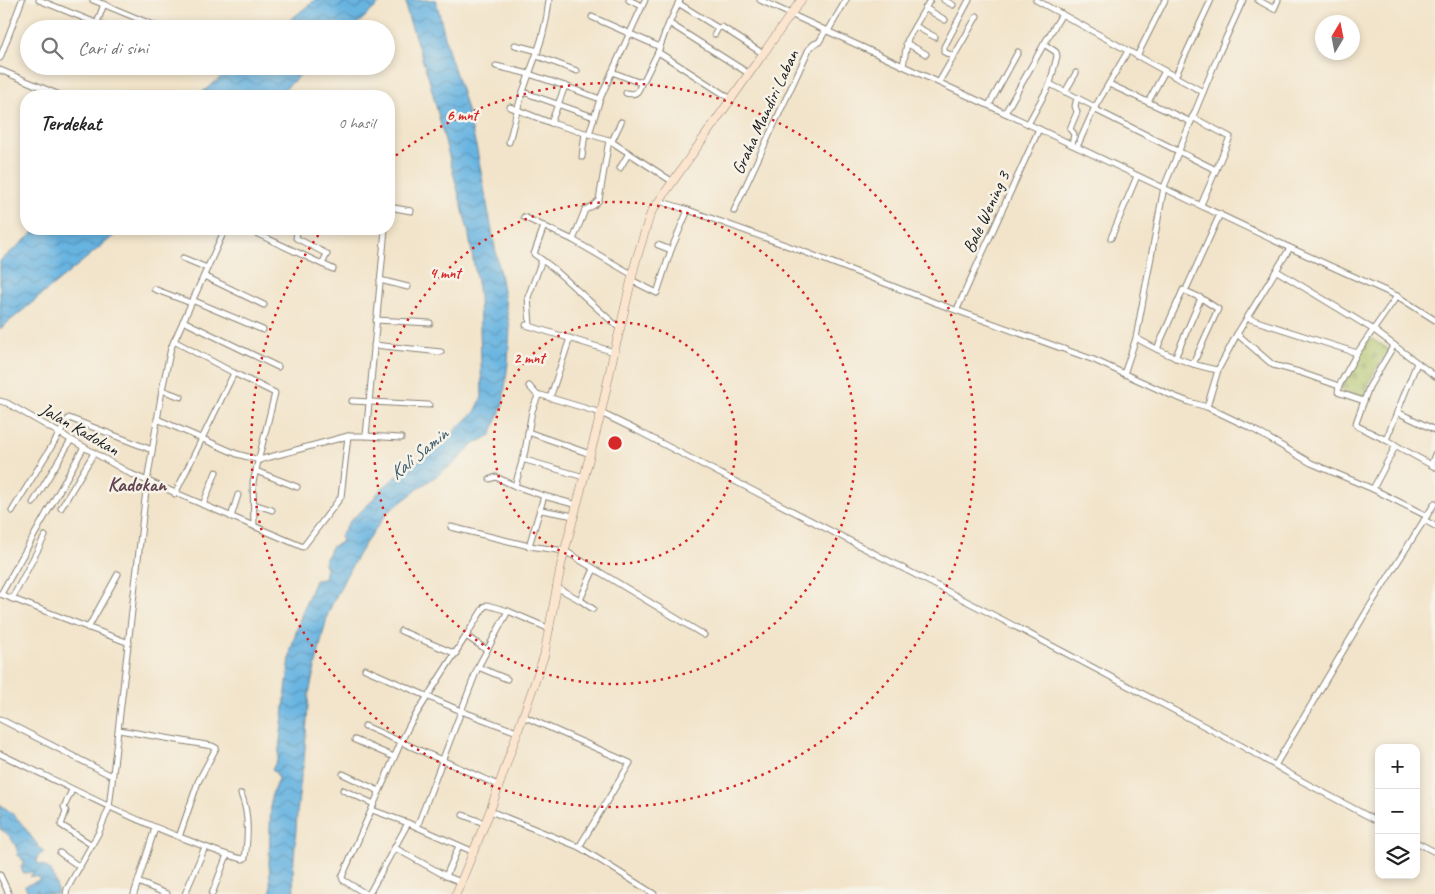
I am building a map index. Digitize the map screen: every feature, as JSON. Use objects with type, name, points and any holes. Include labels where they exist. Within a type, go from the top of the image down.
[{"type":"street","points":[[0,58],[22,0]]},
{"type":"street","points":[[39,0],[89,20]]},
{"type":"street","points":[[93,0],[142,20]]},
{"type":"street","points":[[509,142],[517,109],[538,53],[547,22],[549,0]]},
{"type":"street","points":[[582,157],[587,134],[600,99],[643,3],[629,0]]},
{"type":"street","points":[[760,0],[940,82],[1290,248],[1397,296],[1435,320]]},
{"type":"street","points":[[456,894],[490,811],[544,656],[556,586],[601,413],[632,277],[649,218],[748,73],[801,0]]},
{"type":"street","name":"Graha Mandiri Laban","points":[[734,211],[810,49],[814,44],[820,42],[846,0]]},
{"type":"street","points":[[903,66],[906,43],[930,0]]},
{"type":"street","points":[[944,0],[953,5]]},
{"type":"street","points":[[953,56],[944,52],[944,47],[970,0]]},
{"type":"street","points":[[1036,0],[1203,92]]},
{"type":"street","points":[[1137,56],[1165,0]]},
{"type":"street","points":[[1175,77],[1211,0]]},
{"type":"street","points":[[1124,374],[1136,338],[1164,187],[1243,0]]},
{"type":"street","points":[[1258,0],[1274,9],[1278,0]]},
{"type":"street","points":[[626,93],[633,94],[639,90],[679,1],[718,28],[722,27],[762,54]]},
{"type":"street","points":[[98,20],[104,4]]},
{"type":"street","points":[[925,8],[945,20]]},
{"type":"street","points":[[1005,113],[1062,14]]},
{"type":"street","points":[[940,82],[977,16]]},
{"type":"street","points":[[592,17],[659,49],[731,99]]},
{"type":"street","points":[[669,23],[748,73]]},
{"type":"street","points":[[915,26],[935,37]]},
{"type":"street","points":[[715,34],[718,28]]},
{"type":"street","points":[[906,43],[926,54]]},
{"type":"street","points":[[1028,124],[1050,84],[1058,56],[1056,52],[1044,44]]},
{"type":"street","points":[[515,45],[538,53],[577,71]]},
{"type":"street","points":[[1074,146],[1128,51]]},
{"type":"street","points":[[989,105],[1018,52]]},
{"type":"street","points":[[496,66],[529,74],[600,99]]},
{"type":"street","points":[[0,70],[48,90]]},
{"type":"street","points":[[1148,102],[1165,71]]},
{"type":"street","points":[[612,72],[638,82],[642,81]]},
{"type":"street","points":[[1064,92],[1076,74]]},
{"type":"street","points":[[1050,84],[1216,170]]},
{"type":"street","points":[[1109,84],[1230,136],[1202,205]]},
{"type":"street","points":[[551,123],[565,86]]},
{"type":"street","points":[[523,92],[594,117]]},
{"type":"street","points":[[1074,146],[1074,134],[1070,130],[1078,112],[1074,106],[1077,98]]},
{"type":"street","points":[[510,107],[551,123],[611,140],[673,182]]},
{"type":"street","points":[[573,240],[585,210],[599,200],[603,169],[611,140],[621,122]]},
{"type":"street","name":"Bale Wening 3","points":[[958,307],[1039,129]]},
{"type":"street","points":[[620,168],[629,153]]},
{"type":"street","points":[[1111,238],[1137,176]]},
{"type":"street","points":[[659,201],[802,251],[936,304],[1054,347],[1073,352],[1189,402],[1207,406],[1251,428],[1311,463],[1372,489],[1425,518],[1435,526]]},
{"type":"street","points":[[395,208],[411,211]]},
{"type":"street","points":[[524,217],[573,240],[656,294],[688,210]]},
{"type":"street","points":[[1187,287],[1220,214]]},
{"type":"street","points":[[544,226],[531,253],[558,272],[620,329]]},
{"type":"street","points":[[66,894],[65,892],[92,845],[109,808],[147,482],[162,390],[174,341],[222,235]]},
{"type":"street","points":[[259,235],[333,269]]},
{"type":"street","points":[[296,235],[296,238],[327,254],[322,264]]},
{"type":"street","points":[[366,436],[384,235]]},
{"type":"street","points":[[658,245],[672,250]]},
{"type":"street","points":[[1207,406],[1218,370],[1237,334],[1290,248]]},
{"type":"street","points":[[182,258],[206,268]]},
{"type":"street","points":[[542,260],[529,294],[528,326],[614,352]]},
{"type":"street","points":[[1277,271],[1374,330],[1435,376]]},
{"type":"street","points":[[204,276],[264,305]]},
{"type":"street","points":[[380,280],[408,287]]},
{"type":"street","points":[[154,289],[263,330]]},
{"type":"street","points":[[1156,349],[1184,290],[1218,309],[1193,364]]},
{"type":"street","points":[[1364,401],[1340,394],[1338,392],[1339,386],[1357,353],[1397,296]]},
{"type":"street","points":[[1175,358],[1201,298]]},
{"type":"street","points":[[1247,318],[1357,353]]},
{"type":"street","points":[[376,320],[430,323]]},
{"type":"street","points":[[183,321],[278,367]]},
{"type":"street","points":[[1237,334],[1273,365],[1339,386]]},
{"type":"street","points":[[550,398],[570,338]]},
{"type":"street","points":[[1136,338],[1175,358],[1218,370]]},
{"type":"street","points":[[174,341],[234,373],[275,392],[254,482],[254,526]]},
{"type":"street","points":[[374,344],[442,352]]},
{"type":"street","points":[[1394,345],[1369,387],[1357,420],[1357,426],[1433,466],[1435,454]]},
{"type":"street","points":[[1386,440],[1417,363]]},
{"type":"street","points":[[175,494],[234,373]]},
{"type":"street","points":[[529,386],[538,396],[601,413],[999,618],[1276,764],[1302,781],[1375,820]]},
{"type":"street","points":[[162,390],[181,397]]},
{"type":"street","points":[[515,486],[532,411],[538,396]]},
{"type":"street","name":"Jalan Kadokan","points":[[0,401],[7,402],[147,482],[303,547],[341,497],[348,436]]},
{"type":"street","points":[[352,401],[429,406]]},
{"type":"street","points":[[1398,412],[1435,430]]},
{"type":"street","points":[[12,511],[67,420],[71,418],[152,450]]},
{"type":"street","points":[[157,420],[237,454],[258,460],[348,436],[400,438]]},
{"type":"street","points":[[528,432],[590,454]]},
{"type":"street","points":[[34,503],[71,440]]},
{"type":"street","points":[[1372,489],[1396,445]]},
{"type":"street","points":[[84,447],[0,594],[128,644]]},
{"type":"street","points":[[61,508],[94,453]]},
{"type":"street","points":[[522,459],[584,477]]},
{"type":"street","points":[[256,471],[296,487]]},
{"type":"street","points":[[203,505],[216,472]]},
{"type":"street","points":[[490,478],[496,477],[515,486],[576,505]]},
{"type":"street","points":[[231,517],[238,495]]},
{"type":"street","points":[[529,546],[544,496]]},
{"type":"street","points":[[1276,764],[1368,609],[1435,503]]},
{"type":"street","points":[[254,504],[272,510]]},
{"type":"street","points":[[540,510],[574,516]]},
{"type":"street","points":[[451,527],[529,546],[565,551],[704,635]]},
{"type":"street","points":[[12,599],[45,536]]},
{"type":"street","points":[[580,600],[594,569]]},
{"type":"street","points":[[88,628],[118,574]]},
{"type":"street","points":[[556,586],[593,609]]},
{"type":"street","points":[[408,823],[368,894],[343,880],[342,877],[410,724],[429,697],[484,607],[490,605],[508,611],[550,629]]},
{"type":"street","points":[[416,827],[478,667],[508,611]]},
{"type":"street","points":[[401,631],[456,654]]},
{"type":"street","points":[[466,636],[487,650]]},
{"type":"street","points":[[478,667],[506,679]]},
{"type":"street","points":[[365,669],[461,711],[517,732]]},
{"type":"street","points":[[523,716],[630,763],[579,846]]},
{"type":"street","points":[[0,719],[112,776]]},
{"type":"street","points":[[365,726],[498,785]]},
{"type":"street","points":[[119,730],[216,748],[198,782],[179,837]]},
{"type":"street","points":[[355,740],[394,758]]},
{"type":"street","points":[[0,754],[109,808],[155,828],[227,855],[243,859],[246,856],[246,808],[241,794]]},
{"type":"street","points":[[343,774],[379,791]]},
{"type":"street","points":[[72,790],[64,807],[66,811],[60,825],[92,845]]},
{"type":"street","points":[[343,790],[373,807],[474,852]]},
{"type":"street","points":[[490,811],[579,846],[654,894]]},
{"type":"street","points":[[464,815],[484,823]]},
{"type":"street","points":[[134,894],[155,828]]},
{"type":"street","points":[[1420,844],[1435,852]]},
{"type":"street","points":[[446,876],[459,846]]},
{"type":"street","points":[[185,894],[205,847]]},
{"type":"street","points":[[395,848],[446,876],[461,882]]},
{"type":"street","points":[[60,853],[80,866]]},
{"type":"street","points":[[212,894],[227,855]]},
{"type":"street","points":[[0,875],[9,894]]},
{"type":"street","points":[[138,882],[167,894]]},
{"type":"green space","points":[[1370,338],[1389,349],[1373,374],[1363,398],[1340,390],[1356,359]]},
{"type":"water","points":[[315,0],[383,0],[362,20],[290,20]]},
{"type":"water","points":[[406,0],[436,0],[477,150],[510,328],[503,404],[491,435],[471,446],[455,463],[388,512],[364,545],[328,613],[309,693],[304,762],[297,815],[293,873],[294,894],[271,894],[269,863],[271,797],[278,779],[277,774],[272,770],[278,758],[291,649],[315,580],[324,579],[326,568],[324,563],[331,547],[340,543],[342,540],[340,537],[349,522],[371,502],[380,490],[408,467],[425,458],[475,412],[482,397],[479,294],[468,230],[429,79],[407,13]]},
{"type":"water","points":[[223,75],[300,75],[284,90],[205,90]]},
{"type":"water","points":[[31,235],[115,235],[0,329],[0,261]]},
{"type":"water","points":[[0,805],[20,821],[44,852],[38,856],[37,863],[51,871],[57,894],[39,894],[37,892],[38,889],[32,894],[28,893],[25,886],[39,880],[39,877],[30,876],[35,872],[23,873],[21,867],[25,860],[22,860],[20,855],[18,856],[12,840],[0,829]]},
{"type":"district","name":"Kadokan","points":[[137,484]]},
{"type":"water label","name":"Kali Samin","points":[[418,453]]}]
